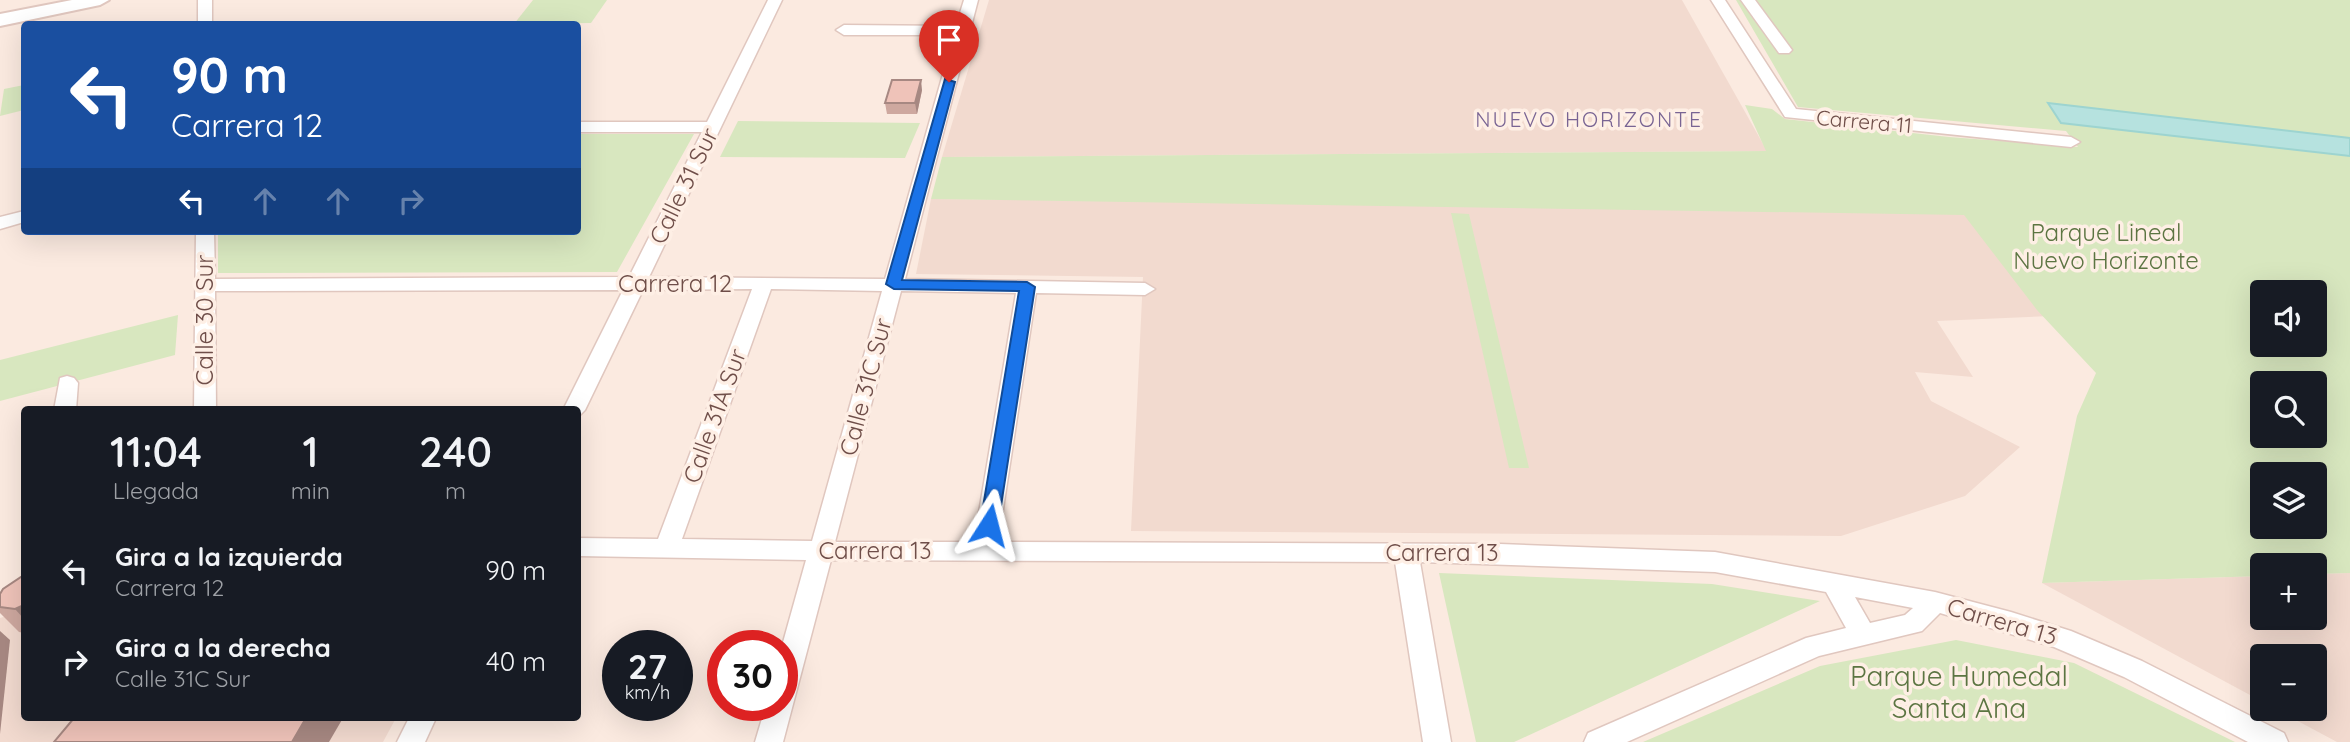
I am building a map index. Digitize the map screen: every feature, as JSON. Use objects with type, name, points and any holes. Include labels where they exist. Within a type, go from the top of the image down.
[{"type":"street","points":[[0,20],[100,0]]},
{"type":"street","points":[[205,0],[205,21]]},
{"type":"street","name":"Calle 31 Sur","points":[[576,406],[775,0]]},
{"type":"street","name":"Calle 31C Sur","points":[[798,635],[971,0]]},
{"type":"street","name":"Carrera 11","points":[[1718,0],[1791,113],[2071,142]]},
{"type":"street","points":[[1748,0],[1784,50]]},
{"type":"street","points":[[844,30],[963,31]]},
{"type":"street","points":[[581,127],[713,127]]},
{"type":"street","points":[[0,223],[21,218]]},
{"type":"street","name":"Calle 30 Sur","points":[[205,235],[205,406]]},
{"type":"street","name":"Carrera 12","points":[[205,285],[764,283],[1145,289]]},
{"type":"street","name":"Calle 31A Sur","points":[[666,549],[764,283]]},
{"type":"street","points":[[985,551],[1027,287]]},
{"type":"street","points":[[65,406],[67,383]]},
{"type":"street","name":"Carrera 13","points":[[581,547],[1579,555],[1715,562],[1935,603],[2062,639],[2133,669],[2274,742]]},
{"type":"street","points":[[1406,553],[1437,742]]},
{"type":"street","points":[[1834,584],[1863,635]]},
{"type":"street","points":[[1598,742],[1815,646],[1913,624],[1935,603]]},
{"type":"street","points":[[411,742],[422,721]]},
{"type":"street","points":[[769,742],[775,721]]},
{"type":"shaded area","points":[[989,0],[1682,0],[1767,151],[942,157]]},
{"type":"shaded area","points":[[931,199],[1966,209],[2051,316],[1937,321],[1973,377],[1915,372],[1931,401],[2020,447],[1965,496],[1841,536],[1131,531],[1143,277],[916,274]]},
{"type":"shaded area","points":[[2350,573],[2350,742],[2337,742],[2298,721],[2327,721],[2327,644],[2250,644],[2250,695],[2042,583],[2250,576],[2250,630],[2327,630],[2327,574]]},
{"type":"shaded area","points":[[21,612],[21,721],[394,721],[383,742],[0,742],[0,618]]},
{"type":"green space","points":[[533,0],[607,0],[591,23],[516,21]]},
{"type":"green space","name":"Parque Lineal Nuevo Horizonte","points":[[1736,0],[2350,0],[2350,138],[2049,103],[2061,123],[2350,156],[2350,573],[2327,574],[2327,553],[2250,553],[2250,576],[2042,583],[2077,416],[2096,373],[2037,310],[1964,215],[931,199],[942,157],[1766,151],[1745,105],[1772,109],[1785,119],[1949,137],[2078,147],[2066,131],[1798,107]]},
{"type":"green space","points":[[21,86],[21,111],[0,116],[4,89]]},
{"type":"green space","points":[[738,121],[920,123],[905,158],[720,157]]},
{"type":"green space","points":[[581,134],[694,134],[617,272],[218,273],[218,235],[581,235]]},
{"type":"green space","points":[[1451,213],[1469,214],[1529,468],[1509,468]]},
{"type":"green space","points":[[178,315],[175,355],[0,401],[0,360]]},
{"type":"green space","points":[[1439,573],[1712,584],[1820,601],[1514,742],[1476,742]]},
{"type":"green space","name":"Parque Humedal Santa Ana","points":[[1956,640],[2074,663],[2235,742],[1643,742],[1820,666]]},
{"type":"water","points":[[2048,103],[2350,138],[2350,156],[2061,123]]},
{"type":"building","points":[[892,80],[921,80],[915,103],[885,103]]},
{"type":"building","points":[[21,577],[21,606],[15,609],[0,607],[0,594]]},
{"type":"building","points":[[72,721],[304,721],[292,742],[54,742]]},
{"type":"district","name":"NUEVO HORIZONTE","points":[[1589,120]]},
{"type":"route","points":[[949,82],[894,284],[1027,287],[989,525]]}]
